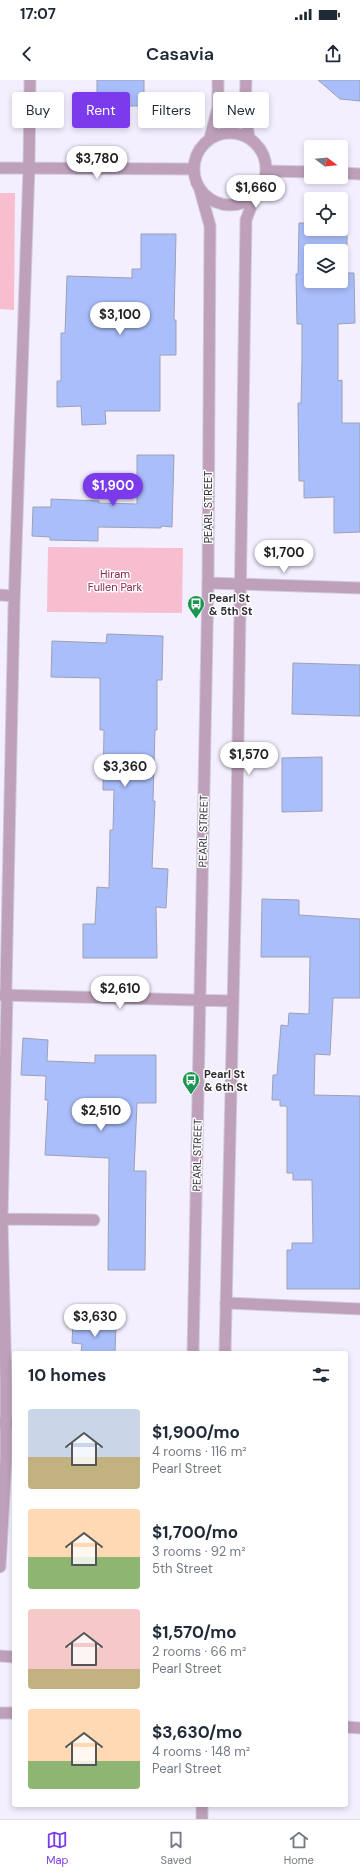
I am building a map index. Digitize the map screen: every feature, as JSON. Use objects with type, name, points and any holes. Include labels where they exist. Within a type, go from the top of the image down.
[{"type":"street","points":[[0,1567],[6,1460],[2,1219],[4,995],[6,988],[5,763],[14,596],[29,168],[30,80]]},
{"type":"street","points":[[210,138],[218,107],[218,80]]},
{"type":"street","points":[[246,80],[245,112],[249,137]]},
{"type":"street","points":[[225,1351],[233,1001],[246,220],[256,196],[263,184],[267,171],[265,157],[259,146],[249,137],[236,132],[223,133],[210,138],[201,146],[195,157],[195,180],[200,190],[207,198],[216,203],[237,205],[256,196]]},
{"type":"street","points":[[0,168],[194,169]]},
{"type":"street","points":[[267,171],[304,172]]},
{"type":"street","points":[[348,173],[360,174]]},
{"type":"street","name":"PEARL STREET","points":[[193,1351],[208,583],[210,226],[200,190]]},
{"type":"street","points":[[208,583],[360,588]]},
{"type":"street","points":[[0,595],[14,596]]},
{"type":"street","points":[[4,995],[233,1001]]},
{"type":"street","points":[[2,1219],[94,1220]]},
{"type":"street","points":[[226,1303],[360,1309]]},
{"type":"street","points":[[0,1656],[12,1656]]},
{"type":"street","points":[[0,1713],[12,1713]]},
{"type":"street","points":[[348,1727],[360,1728]]},
{"type":"street","points":[[202,1807],[202,1819]]},
{"type":"green space","points":[[0,193],[15,193],[14,310],[0,309]]},
{"type":"green space","name":"Hiram Fullen Park","points":[[48,547],[183,548],[182,613],[47,612]]},
{"type":"building","points":[[97,80],[144,80],[144,92],[138,92],[138,106],[130,106],[130,92],[97,92]]},
{"type":"building","points":[[318,80],[360,80],[360,101],[340,99]]},
{"type":"building","points":[[299,223],[304,223],[304,236],[347,236],[347,244],[304,244],[304,288],[348,288],[348,273],[354,273],[355,323],[338,324],[338,381],[342,380],[342,423],[360,423],[360,532],[334,533],[334,497],[304,498],[304,481],[299,481],[298,403],[301,403],[302,324],[297,324],[296,274],[298,274]]},
{"type":"building","points":[[141,234],[176,234],[174,320],[176,320],[176,355],[160,355],[160,411],[105,411],[106,424],[82,425],[81,406],[57,407],[57,381],[61,381],[61,333],[65,333],[67,276],[132,278],[132,269],[141,269]]},
{"type":"building","points":[[137,455],[174,455],[172,527],[98,527],[98,541],[50,540],[50,537],[32,536],[33,507],[51,507],[51,499],[99,501],[99,503],[137,504]]},
{"type":"building","points":[[107,634],[163,636],[162,680],[157,680],[157,730],[155,730],[153,801],[155,801],[152,868],[168,869],[166,908],[156,907],[157,958],[83,958],[83,924],[95,924],[97,887],[109,888],[110,830],[113,830],[114,790],[103,790],[104,730],[100,730],[100,678],[51,677],[52,641],[106,643]]},
{"type":"building","points":[[293,663],[360,665],[360,716],[292,714]]},
{"type":"building","points":[[322,757],[322,811],[282,812],[282,758]]},
{"type":"building","points":[[262,899],[299,900],[299,915],[360,919],[360,998],[333,998],[330,1055],[315,1054],[314,1095],[360,1096],[360,1289],[287,1289],[287,1250],[292,1250],[292,1243],[313,1243],[312,1180],[293,1180],[293,1173],[287,1173],[287,1106],[280,1106],[280,1100],[272,1100],[273,1075],[277,1075],[281,1025],[288,1026],[289,1013],[309,1014],[310,957],[261,957]]},
{"type":"building","points":[[23,1038],[48,1040],[47,1061],[95,1063],[95,1055],[156,1055],[156,1103],[137,1103],[134,1171],[146,1171],[145,1270],[108,1270],[109,1158],[45,1155],[48,1100],[45,1100],[46,1076],[21,1075]]},
{"type":"building","points":[[73,1324],[116,1326],[115,1351],[81,1351],[82,1344],[72,1343]]},
{"type":"place","name":"Pearl St & 5th St","points":[[196,619]]},
{"type":"place","name":"Pearl St & 6th St","points":[[191,1095]]}]
